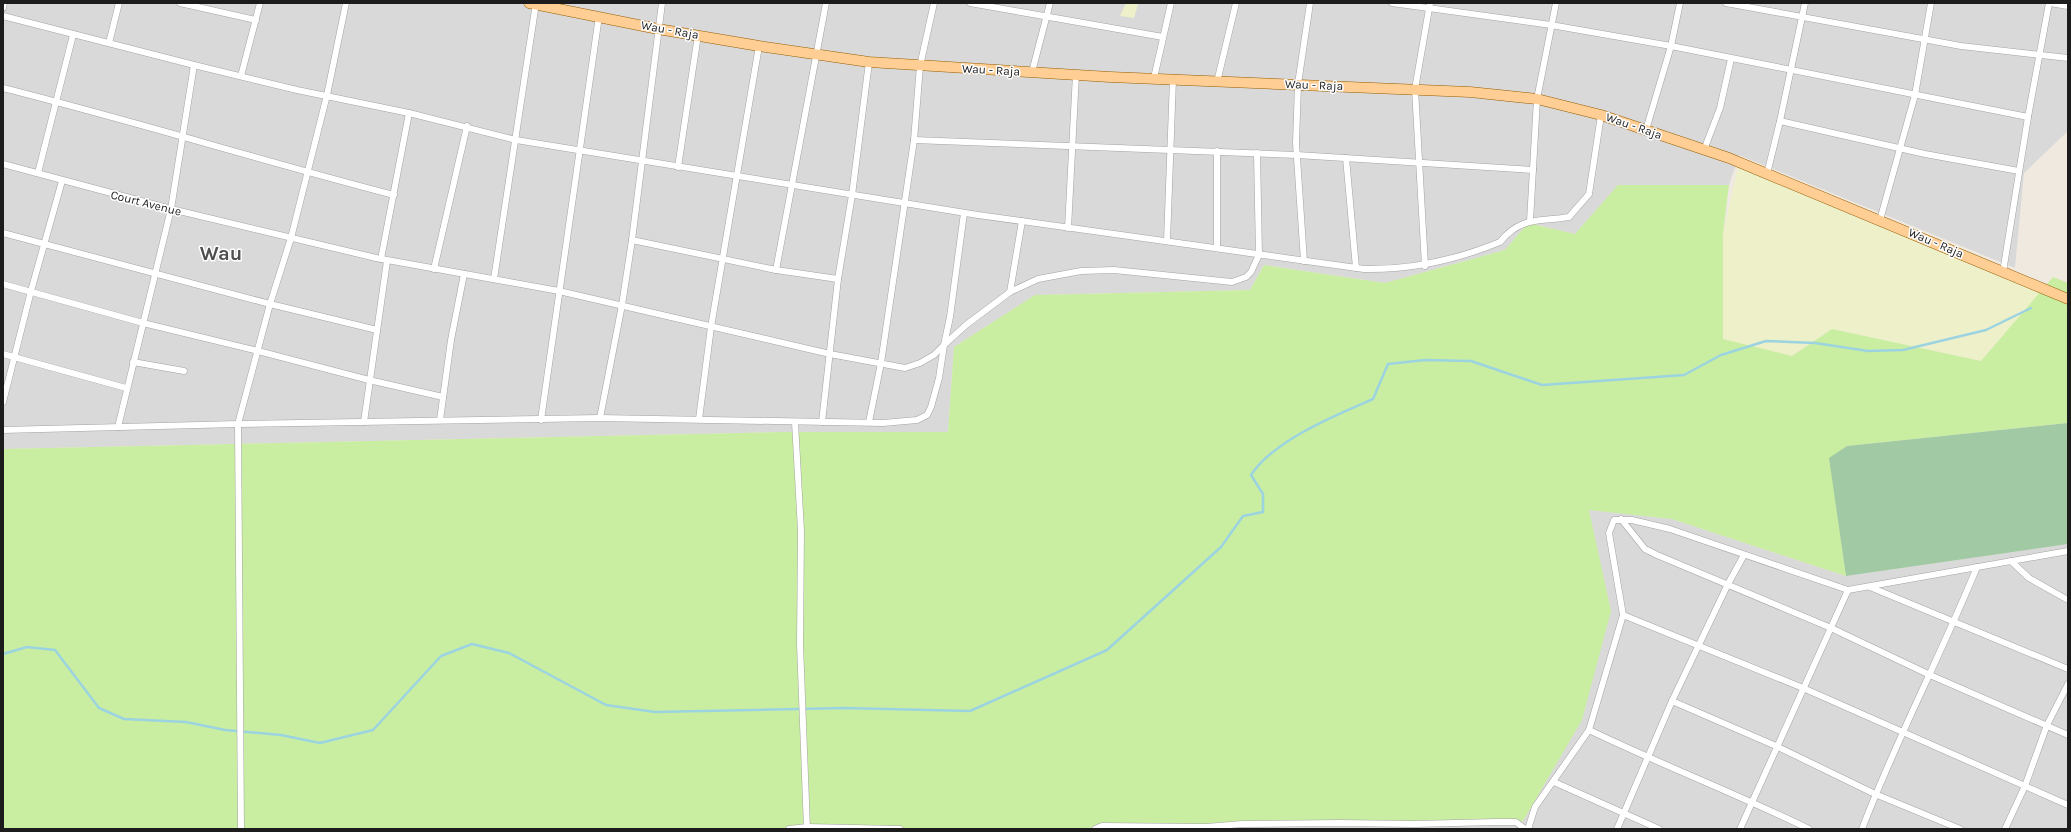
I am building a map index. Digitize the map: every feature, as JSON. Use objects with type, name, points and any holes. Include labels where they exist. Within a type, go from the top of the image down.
[{"type":"main road","name":"Wau - Raja","points":[[534,3],[658,29],[869,62],[1217,82],[1415,89],[1537,99],[1601,115],[1704,150],[1880,220],[2068,299]]},
{"type":"street","points":[[3,8],[4,3]]},
{"type":"street","points":[[109,43],[119,3]]},
{"type":"street","points":[[180,3],[256,20]]},
{"type":"street","points":[[241,76],[260,3]]},
{"type":"street","points":[[240,829],[241,727],[238,424],[270,304],[291,238],[327,95],[346,3]]},
{"type":"street","points":[[494,279],[516,140],[534,3]]},
{"type":"street","points":[[600,418],[622,305],[632,240],[662,3]]},
{"type":"street","points":[[776,270],[826,3]]},
{"type":"street","points":[[869,422],[881,363],[903,203],[914,140],[920,66],[934,3]]},
{"type":"street","points":[[970,3],[1163,37]]},
{"type":"street","points":[[1032,72],[1050,3]]},
{"type":"street","points":[[1154,78],[1171,3]]},
{"type":"street","points":[[1217,82],[1236,3]]},
{"type":"street","points":[[1304,261],[1297,155],[1298,84],[1310,3]]},
{"type":"street","points":[[1392,3],[1429,6],[1671,46],[2028,117]]},
{"type":"street","points":[[1530,221],[1537,99],[1556,3]]},
{"type":"street","points":[[1646,130],[1671,46],[1680,3]]},
{"type":"street","points":[[1726,3],[1961,46],[2068,58]]},
{"type":"street","points":[[1767,174],[1805,3]]},
{"type":"street","points":[[1880,220],[1915,94],[1931,3]]},
{"type":"street","points":[[2003,272],[2038,54],[2050,3],[2068,6]]},
{"type":"street","points":[[1425,266],[1415,89],[1429,6]]},
{"type":"street","points":[[3,16],[194,65],[409,112],[516,140],[1022,222],[1356,268],[1394,270],[1425,266],[1500,242],[1506,234],[1519,224],[1530,221],[1569,217],[1589,194],[1601,115]]},
{"type":"street","points":[[541,420],[599,16]]},
{"type":"street","points":[[38,173],[73,35]]},
{"type":"street","points":[[678,167],[698,35]]},
{"type":"street","points":[[699,419],[711,327],[759,46]]},
{"type":"street","points":[[1704,150],[1720,108],[1731,59]]},
{"type":"street","points":[[822,422],[838,279],[852,195],[869,62]]},
{"type":"street","points":[[118,426],[126,388],[156,274],[171,209],[194,65]]},
{"type":"street","points":[[1068,228],[1076,74]]},
{"type":"street","points":[[1167,241],[1173,79]]},
{"type":"street","points":[[3,88],[183,135],[307,172],[394,195]]},
{"type":"street","points":[[381,259],[409,112]]},
{"type":"street","points":[[1780,121],[2019,172]]},
{"type":"street","points":[[434,269],[467,126]]},
{"type":"street","points":[[914,140],[1073,147],[1217,151],[1533,170]]},
{"type":"street","points":[[1216,248],[1217,151]]},
{"type":"street","points":[[1258,153],[1259,255]]},
{"type":"street","points":[[1346,158],[1356,268]]},
{"type":"street","name":"Court Avenue","points":[[3,164],[171,209],[381,259],[559,291],[830,354],[905,368],[934,355],[966,325],[1010,292],[1038,279],[1081,271],[1114,270],[1232,282],[1246,277],[1251,272],[1259,255]]},
{"type":"street","points":[[3,402],[31,291],[46,244],[62,181]]},
{"type":"street","points":[[3,430],[118,426],[600,418],[795,422],[905,422],[917,420],[927,415],[931,407],[939,378],[950,317],[964,213]]},
{"type":"street","points":[[1010,292],[1022,222]]},
{"type":"street","points":[[3,233],[270,304],[377,330]]},
{"type":"street","points":[[632,240],[776,270],[838,279]]},
{"type":"street","points":[[364,422],[387,260]]},
{"type":"street","points":[[440,420],[451,340],[464,274]]},
{"type":"street","points":[[3,284],[142,324],[443,397]]},
{"type":"street","points":[[3,354],[126,388]]},
{"type":"street","points":[[133,362],[184,371]]},
{"type":"street","points":[[795,422],[801,531],[802,718],[807,828]]},
{"type":"street","points":[[1621,519],[1645,549],[1831,628],[1930,675],[2068,735]]},
{"type":"street","points":[[1095,829],[1102,826],[1206,828],[1242,824],[1341,826],[1516,822],[1526,829],[1535,808],[1589,730],[1624,615],[1609,533],[1614,520],[1621,519],[1670,529],[1848,590],[2068,551]]},
{"type":"street","points":[[1617,829],[1672,701],[1728,584],[1744,555]]},
{"type":"street","points":[[2011,561],[2029,578],[2068,600]]},
{"type":"street","points":[[1862,829],[1875,794],[1955,621],[1977,567]]},
{"type":"street","points":[[1869,586],[2068,669]]},
{"type":"street","points":[[1740,829],[1776,746],[1848,590]]},
{"type":"street","points":[[1624,615],[1803,688],[2068,805]]},
{"type":"street","points":[[2005,829],[2025,786],[2047,725],[2068,684]]},
{"type":"street","points":[[1672,701],[1776,746],[1875,794],[1960,829]]},
{"type":"street","points":[[1589,730],[1648,758],[1752,801],[1809,829]]},
{"type":"street","points":[[1554,782],[1624,812],[1659,829]]},
{"type":"street","points":[[789,829],[900,829]]},
{"type":"shaded area","points":[[3,3],[2068,3],[2068,131],[2024,173],[2015,268],[1739,155],[1729,185],[1619,185],[1575,234],[1528,223],[1505,250],[1385,283],[1264,265],[1250,290],[1035,295],[954,347],[948,432],[786,432],[3,449]]},
{"type":"shaded area","points":[[1588,509],[1672,519],[1846,576],[2068,544],[2068,829],[1010,829],[1523,821],[1611,611]]},
{"type":"green space","points":[[1126,3],[1138,4],[1134,18],[1120,16]]},
{"type":"green space","points":[[1738,167],[2040,293],[1981,361],[1832,329],[1792,356],[1723,340],[1723,234]]},
{"type":"green space","points":[[1618,185],[1729,185],[1723,234],[1723,339],[1792,356],[1832,329],[1981,361],[2053,277],[2068,283],[2068,423],[1847,446],[1830,458],[1846,576],[1672,519],[1589,510],[1611,611],[1582,720],[1523,821],[1010,829],[3,829],[3,449],[786,432],[948,432],[954,347],[1035,295],[1250,290],[1264,265],[1385,283],[1505,250],[1528,223],[1575,234]]},
{"type":"green space","points":[[2068,423],[2068,544],[1846,576],[1829,458],[1847,446]]},
{"type":"waterway","points":[[3,654],[27,647],[55,650],[99,708],[124,719],[186,722],[225,730],[281,735],[320,743],[373,730],[441,656],[472,644],[509,653],[606,705],[655,712],[845,708],[970,711],[1107,650],[1221,547],[1243,516],[1263,512],[1263,494],[1251,475],[1261,462],[1290,440],[1307,430],[1373,399],[1388,364],[1425,360],[1471,361],[1542,385],[1684,375],[1721,355],[1766,341],[1815,343],[1868,351],[1903,350],[1986,330],[2031,308]]},
{"type":"district","name":"Wau","points":[[221,253]]}]
